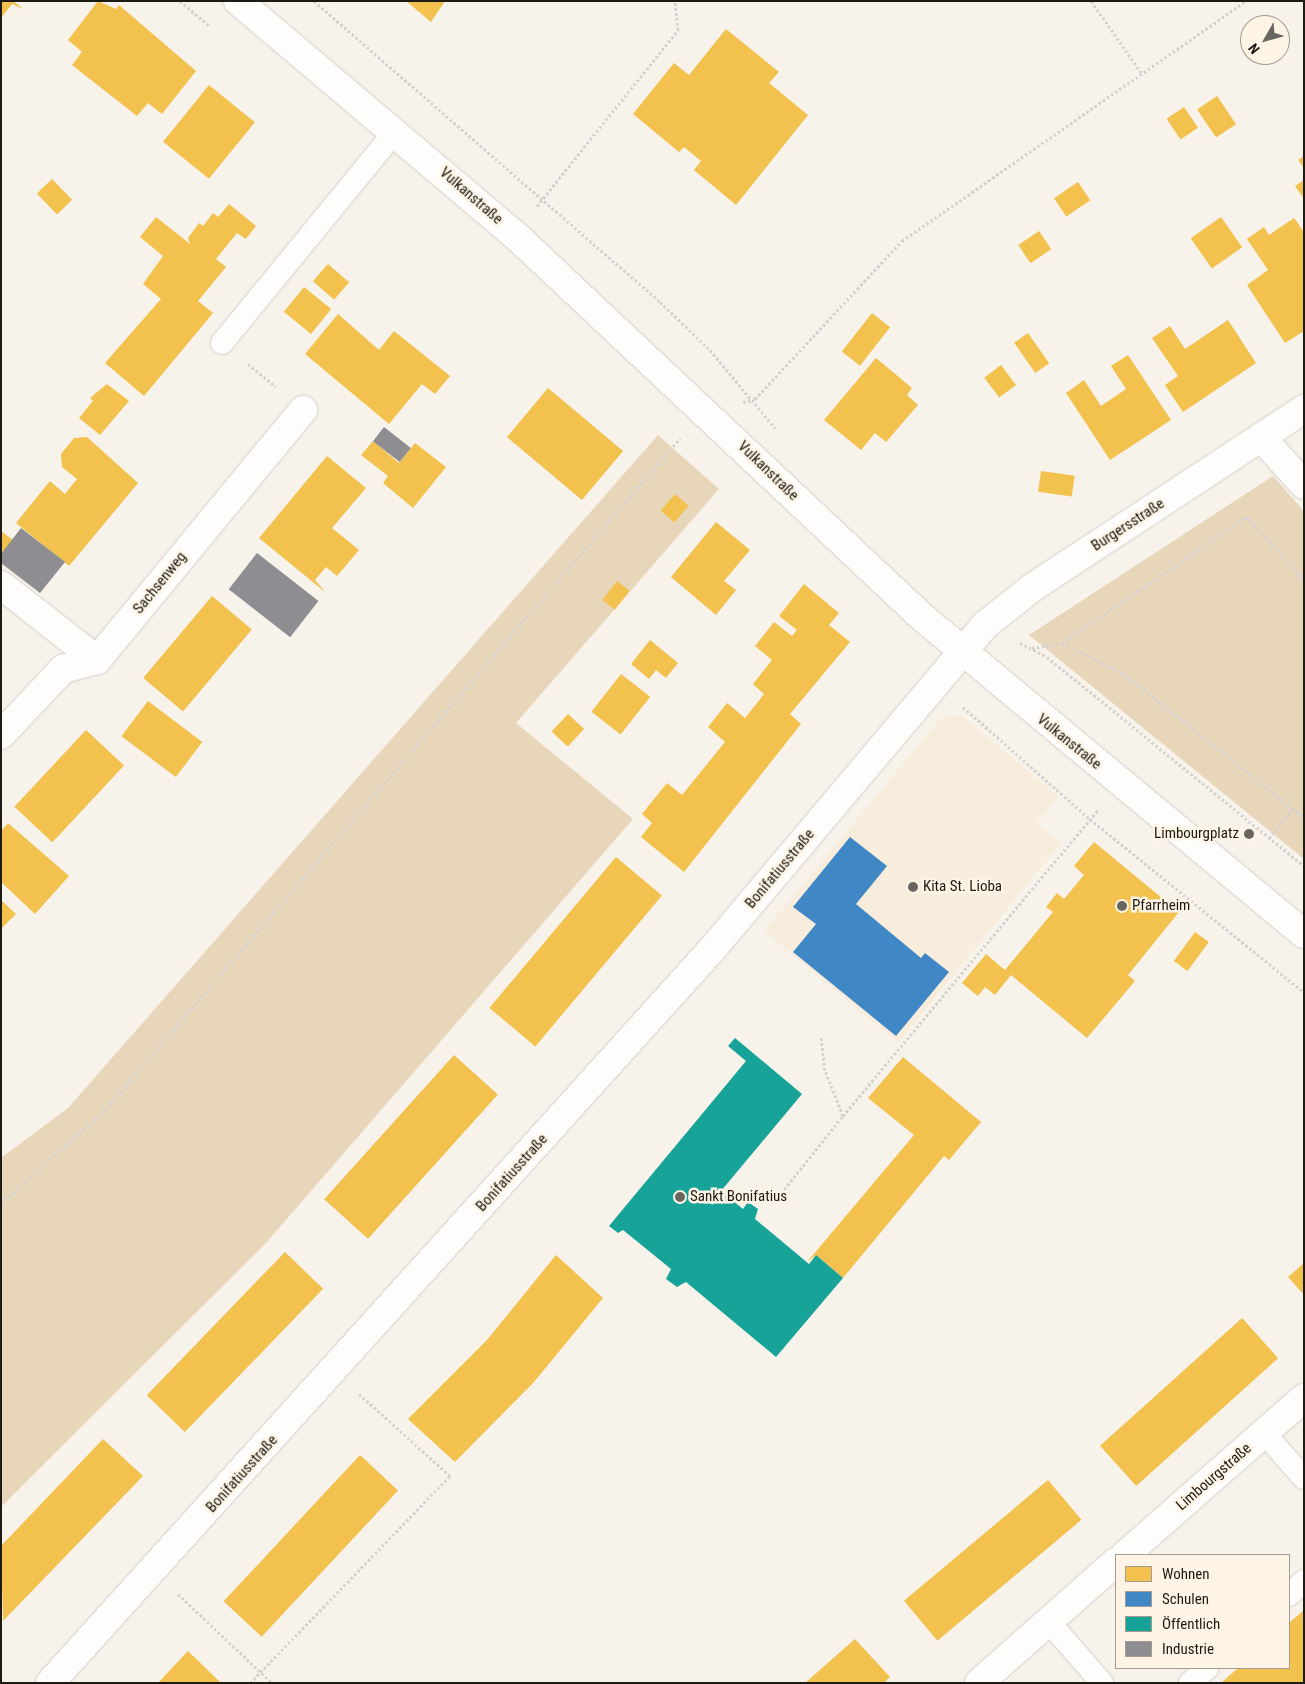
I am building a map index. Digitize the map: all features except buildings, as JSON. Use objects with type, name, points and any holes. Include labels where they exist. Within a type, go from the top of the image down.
[{"type":"street","name":"Vulkanstraße","points":[[238,1],[514,234],[962,651],[1120,784],[1304,934]]},
{"type":"street","name":"Burgersstraße","points":[[962,651],[985,625],[1033,587],[1304,409]]},
{"type":"street","name":"Sachsenweg","points":[[97,660],[303,410]]},
{"type":"street","points":[[1261,437],[1304,485]]},
{"type":"street","points":[[1,585],[97,660]]},
{"type":"street","name":"Bonifatiusstraße","points":[[50,1683],[155,1572],[714,947],[962,651]]},
{"type":"street","points":[[1,734],[63,669],[97,660]]},
{"type":"street","name":"Limbourgstraße","points":[[1125,1554],[1304,1398]]},
{"type":"street","points":[[979,1683],[1115,1563]]},
{"type":"lane","points":[[222,344],[394,132]]},
{"type":"lane","points":[[1264,1433],[1304,1478]]},
{"type":"lane","points":[[1290,1594],[1304,1581]]},
{"type":"lane","points":[[1049,1622],[1102,1683]]},
{"type":"lane","points":[[1190,1683],[1206,1669]]},
{"type":"path","points":[[314,1],[544,197],[703,343],[755,399],[781,436]]},
{"type":"path","points":[[514,234],[678,30],[675,1]]},
{"type":"path","points":[[1091,1],[1143,75]]},
{"type":"path","points":[[1,1203],[104,1111],[705,410],[755,399],[902,241],[1143,75],[1246,1]]},
{"type":"path","points":[[222,344],[303,410]]},
{"type":"path","points":[[1031,649],[1062,643],[1247,517],[1304,580]]},
{"type":"path","points":[[985,625],[1031,649],[1304,866]]},
{"type":"path","points":[[1062,643],[1124,674],[1155,696],[1304,818]]},
{"type":"path","points":[[778,1197],[843,1116],[1120,784]]},
{"type":"path","points":[[1269,838],[1293,808]]},
{"type":"path","points":[[821,1037],[825,1070],[843,1116]]},
{"type":"path","points":[[250,1683],[450,1476],[334,1371]]},
{"type":"path","points":[[155,1572],[272,1683]]},
{"type":"shaded area","points":[[658,435],[719,489],[516,723],[633,819],[266,1243],[1,1507],[1,1158],[68,1108]]},
{"type":"shaded area","name":"Limbourgplatz","points":[[1273,476],[1304,511],[1304,859],[1029,635]]},
{"type":"shaded area","name":"Kita St. Lioba","points":[[961,715],[1059,797],[1036,823],[1061,843],[898,1043],[764,931],[942,717]]},
{"type":"place","name":"Limbourgplatz","points":[[1249,834]]},
{"type":"place","name":"Kita St. Lioba","points":[[913,887]]},
{"type":"place","name":"Pfarrheim","points":[[1122,906]]},
{"type":"place","name":"Sankt Bonifatius","points":[[680,1197]]}]
